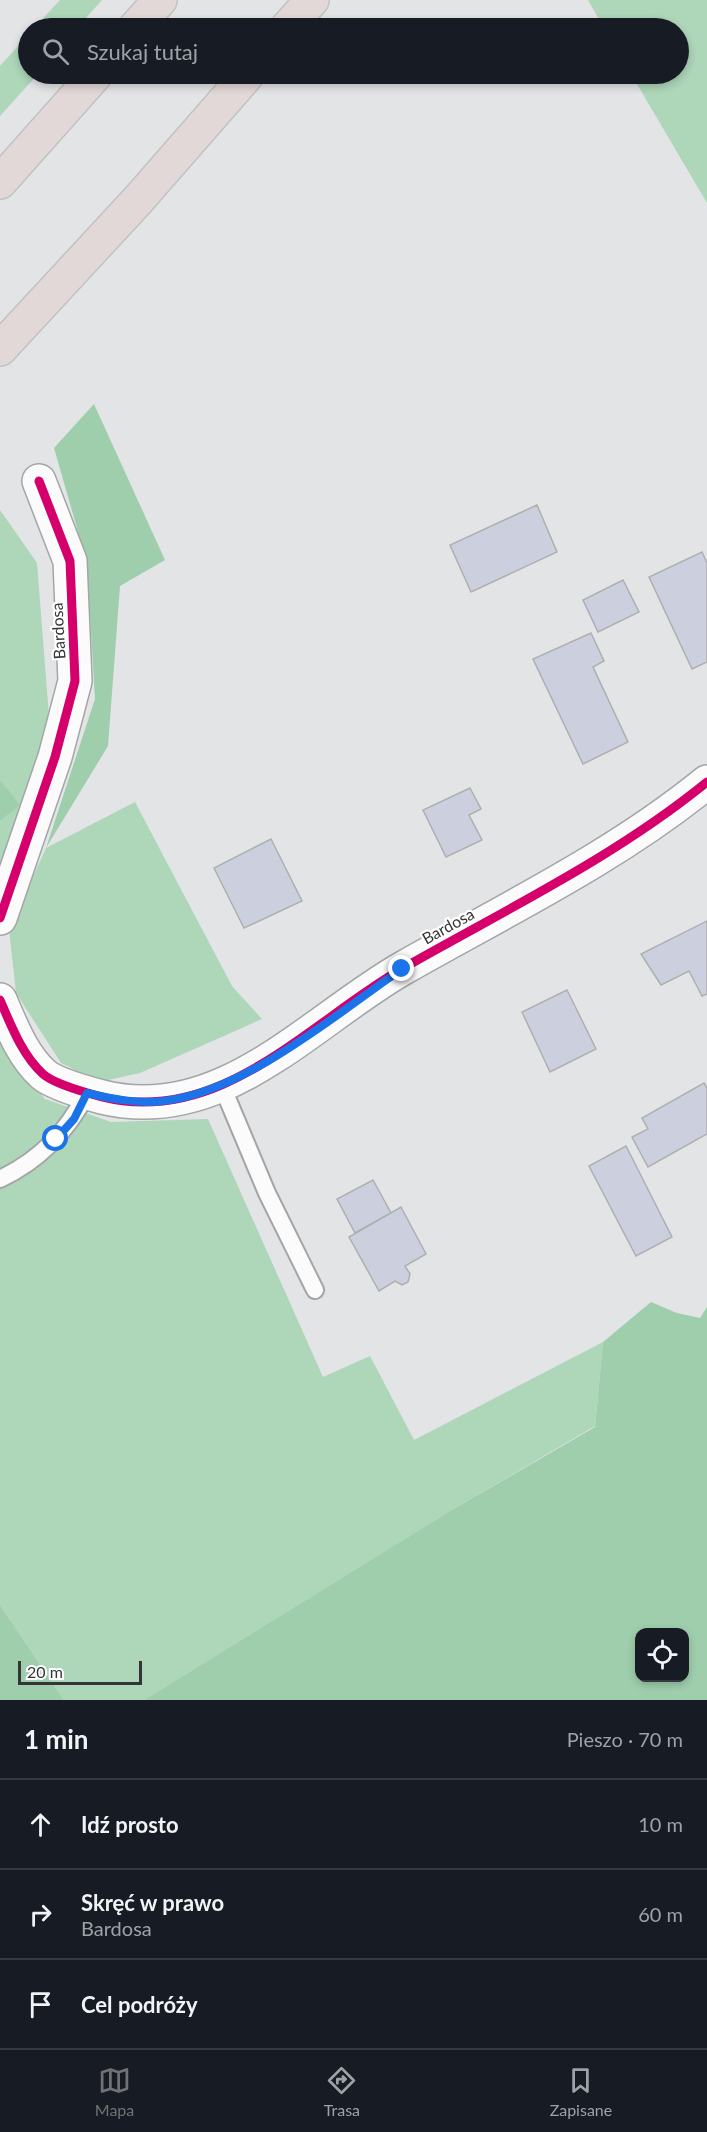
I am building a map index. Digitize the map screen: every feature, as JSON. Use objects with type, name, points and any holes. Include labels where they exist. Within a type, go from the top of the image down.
[{"type":"highway","points":[[144,18],[160,0]]},
{"type":"highway","points":[[296,18],[312,0]]},
{"type":"highway","points":[[0,182],[87,84]]},
{"type":"highway","points":[[0,349],[138,200],[239,84]]},
{"type":"street","name":"Bardosa","points":[[0,918],[55,757],[75,681],[70,561],[39,481]]},
{"type":"street","name":"Bardosa","points":[[0,1000],[18,1041],[44,1075],[87,1093],[116,1100],[164,1101],[222,1086],[305,1036],[402,969],[531,897],[669,814],[707,782]]},
{"type":"lane","points":[[222,1086],[267,1194],[315,1290]]},
{"type":"lane","points":[[0,1179],[37,1157],[56,1139],[74,1119],[87,1093]]},
{"type":"green space","points":[[60,0],[102,0],[86,18],[43,18]]},
{"type":"green space","points":[[588,0],[707,0],[707,203],[637,84],[689,84],[689,18],[598,18]]},
{"type":"green space","points":[[18,46],[18,84],[29,84],[0,116],[0,66]]},
{"type":"green space","points":[[94,404],[165,560],[120,586],[108,746],[46,848],[95,699],[87,563],[54,448]]},
{"type":"green space","points":[[0,510],[37,563],[50,729],[20,805],[0,877],[0,821],[19,805],[0,780]]},
{"type":"green space","points":[[0,780],[20,805],[0,821]]},
{"type":"green space","points":[[135,802],[232,986],[262,1019],[140,1073],[99,1082],[61,1063],[16,993],[9,929],[46,848]]},
{"type":"green space","points":[[0,1043],[45,1099],[111,1122],[208,1119],[323,1377],[370,1356],[414,1440],[603,1342],[595,1426],[450,1511],[144,1700],[64,1700],[0,1605]]},
{"type":"green space","points":[[651,1302],[677,1313],[700,1318],[707,1307],[707,1700],[144,1700],[450,1511],[595,1427],[603,1342]]},
{"type":"green space","points":[[0,1605],[64,1700],[0,1700]]},
{"type":"building","points":[[537,505],[557,552],[471,592],[450,545]]},
{"type":"building","points":[[702,552],[707,563],[707,662],[692,669],[649,577]]},
{"type":"building","points":[[623,580],[639,612],[598,632],[583,600]]},
{"type":"building","points":[[591,633],[604,661],[593,667],[628,742],[583,764],[533,659]]},
{"type":"building","points":[[470,788],[481,809],[469,815],[482,840],[446,857],[423,810]]},
{"type":"building","points":[[271,839],[302,901],[244,928],[214,868]]},
{"type":"building","points":[[707,921],[707,994],[702,996],[689,971],[661,985],[641,954]]},
{"type":"building","points":[[567,990],[596,1049],[550,1072],[522,1012]]},
{"type":"building","points":[[704,1083],[707,1088],[707,1134],[648,1167],[632,1137],[648,1129],[642,1118]]},
{"type":"building","points":[[626,1146],[672,1237],[636,1256],[589,1166]]},
{"type":"building","points":[[373,1180],[391,1213],[355,1233],[337,1199]]},
{"type":"building","points":[[401,1207],[426,1254],[405,1266],[410,1274],[408,1282],[402,1285],[395,1281],[379,1291],[349,1237]]},
{"type":"cycle path","points":[[0,918],[55,757],[75,681],[70,561],[39,481]]},
{"type":"cycle path","points":[[0,1000],[29,1058],[48,1078],[102,1097],[146,1102],[187,1097],[226,1083],[263,1063],[405,967],[598,858],[672,809],[707,782]]},
{"type":"route","points":[[56,1139],[74,1119],[87,1093],[116,1100],[164,1101],[222,1086],[246,1074],[305,1036],[402,969]]}]
